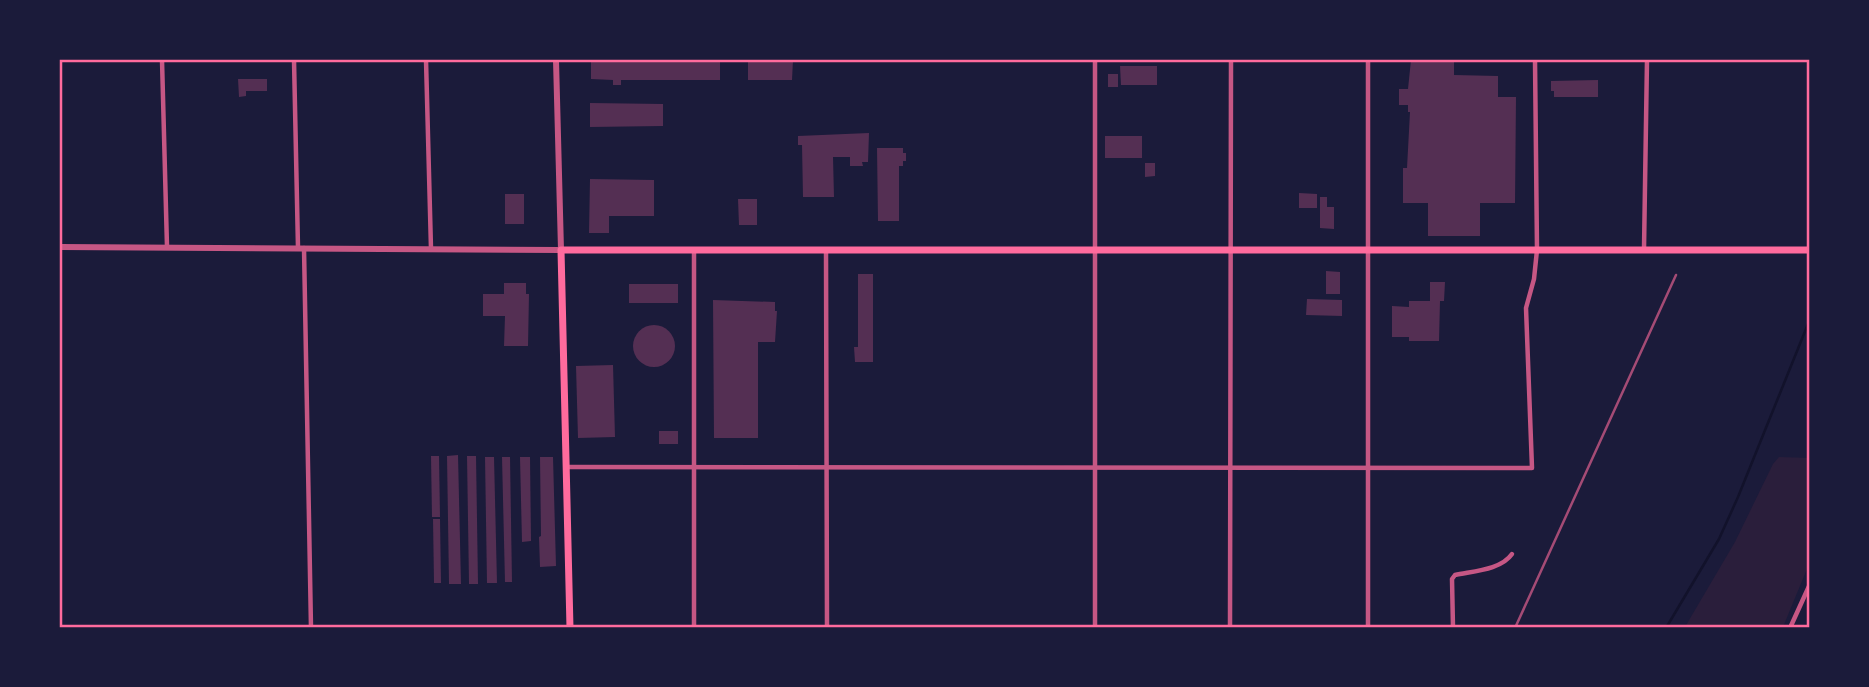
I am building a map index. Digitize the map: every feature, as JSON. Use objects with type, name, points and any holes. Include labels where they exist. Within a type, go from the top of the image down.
[{"type":"main road","points":[[570,628],[561,250],[1810,250]]},
{"type":"street","points":[[162,60],[167,247]]},
{"type":"street","points":[[294,60],[311,628]]},
{"type":"street","points":[[426,60],[431,249]]},
{"type":"street","points":[[60,247],[561,250],[556,60]]},
{"type":"street","points":[[1095,60],[1095,628]]},
{"type":"street","points":[[1230,60],[1230,628]]},
{"type":"street","points":[[1368,60],[1368,628]]},
{"type":"street","points":[[566,467],[1532,468],[1526,308],[1534,279],[1536,250],[1535,60]]},
{"type":"street","points":[[1644,249],[1647,60]]},
{"type":"street","points":[[694,250],[694,628]]},
{"type":"street","points":[[826,250],[827,628]]},
{"type":"street","points":[[1453,628],[1452,579],[1455,575],[1500,565],[1512,554]]},
{"type":"street","points":[[1790,628],[1810,584]]},
{"type":"street","points":[[1800,605],[1810,605]]},
{"type":"shaded area","points":[[1779,457],[1810,458],[1809,564],[1783,627],[1685,627],[1735,542],[1773,464]]},
{"type":"building","points":[[591,60],[720,60],[720,80],[621,80],[621,85],[613,85],[613,80],[591,79]]},
{"type":"building","points":[[748,60],[793,60],[792,80],[748,80]]},
{"type":"building","points":[[1411,60],[1454,60],[1454,75],[1498,76],[1498,97],[1516,97],[1515,203],[1480,203],[1480,236],[1428,236],[1428,203],[1403,203],[1403,168],[1407,168],[1410,112],[1408,105],[1399,105],[1399,89],[1408,89]]},
{"type":"building","points":[[1120,66],[1157,66],[1157,85],[1121,85]]},
{"type":"building","points":[[1108,74],[1118,74],[1118,87],[1108,87]]},
{"type":"building","points":[[238,79],[267,79],[267,91],[246,91],[246,96],[239,97]]},
{"type":"building","points":[[1598,80],[1598,97],[1554,97],[1554,91],[1551,91],[1551,81]]},
{"type":"building","points":[[590,103],[663,104],[663,126],[590,127]]},
{"type":"building","points":[[869,133],[868,162],[862,162],[863,166],[850,166],[850,157],[833,157],[834,197],[803,197],[802,145],[798,145],[798,136]]},
{"type":"building","points":[[1105,136],[1142,136],[1142,158],[1105,158]]},
{"type":"building","points":[[877,148],[903,148],[903,153],[906,153],[906,161],[903,161],[903,166],[899,166],[899,221],[878,221]]},
{"type":"building","points":[[1145,163],[1155,163],[1155,176],[1145,177]]},
{"type":"building","points":[[590,179],[654,180],[654,216],[609,216],[609,233],[589,233]]},
{"type":"building","points":[[1299,193],[1317,194],[1317,208],[1299,208]]},
{"type":"building","points":[[505,194],[524,194],[524,224],[505,224]]},
{"type":"building","points":[[1320,197],[1327,197],[1327,207],[1334,207],[1334,229],[1320,228]]},
{"type":"building","points":[[738,199],[757,199],[757,225],[739,225]]},
{"type":"building","points":[[1326,271],[1340,272],[1340,294],[1326,294]]},
{"type":"building","points":[[858,274],[873,274],[873,362],[855,362],[854,347],[858,347]]},
{"type":"building","points":[[1430,282],[1445,282],[1444,301],[1440,301],[1439,341],[1409,341],[1409,337],[1392,337],[1392,306],[1409,307],[1409,301],[1430,301]]},
{"type":"building","points":[[504,283],[526,283],[526,294],[529,294],[528,346],[504,346],[505,316],[483,316],[483,294],[504,294]]},
{"type":"building","points":[[629,284],[678,284],[678,303],[629,303]]},
{"type":"building","points":[[1307,299],[1342,300],[1342,316],[1306,315]]},
{"type":"building","points":[[713,300],[775,302],[775,342],[758,342],[758,438],[714,438]]},
{"type":"building","points":[[654,325],[669,331],[675,346],[669,361],[654,367],[639,361],[633,346],[639,331]]},
{"type":"building","points":[[613,365],[615,437],[578,438],[576,366]]},
{"type":"building","points":[[659,431],[678,431],[678,444],[659,444]]},
{"type":"building","points":[[458,455],[461,584],[449,584],[447,456]]},
{"type":"building","points":[[431,456],[439,456],[440,517],[432,517]]},
{"type":"building","points":[[467,456],[476,456],[478,584],[469,584]]},
{"type":"building","points":[[485,457],[494,457],[497,583],[487,583]]},
{"type":"building","points":[[502,457],[510,457],[512,582],[505,582]]},
{"type":"building","points":[[520,457],[530,457],[531,541],[522,542]]},
{"type":"building","points":[[540,457],[553,457],[556,566],[540,567]]},
{"type":"building","points":[[433,519],[440,519],[441,583],[434,583]]},
{"type":"waterway","points":[[1666,628],[1719,539],[1810,319]]},
{"type":"railway","points":[[1806,60],[1810,61]]},
{"type":"railway","points":[[1515,628],[1676,275]]}]
